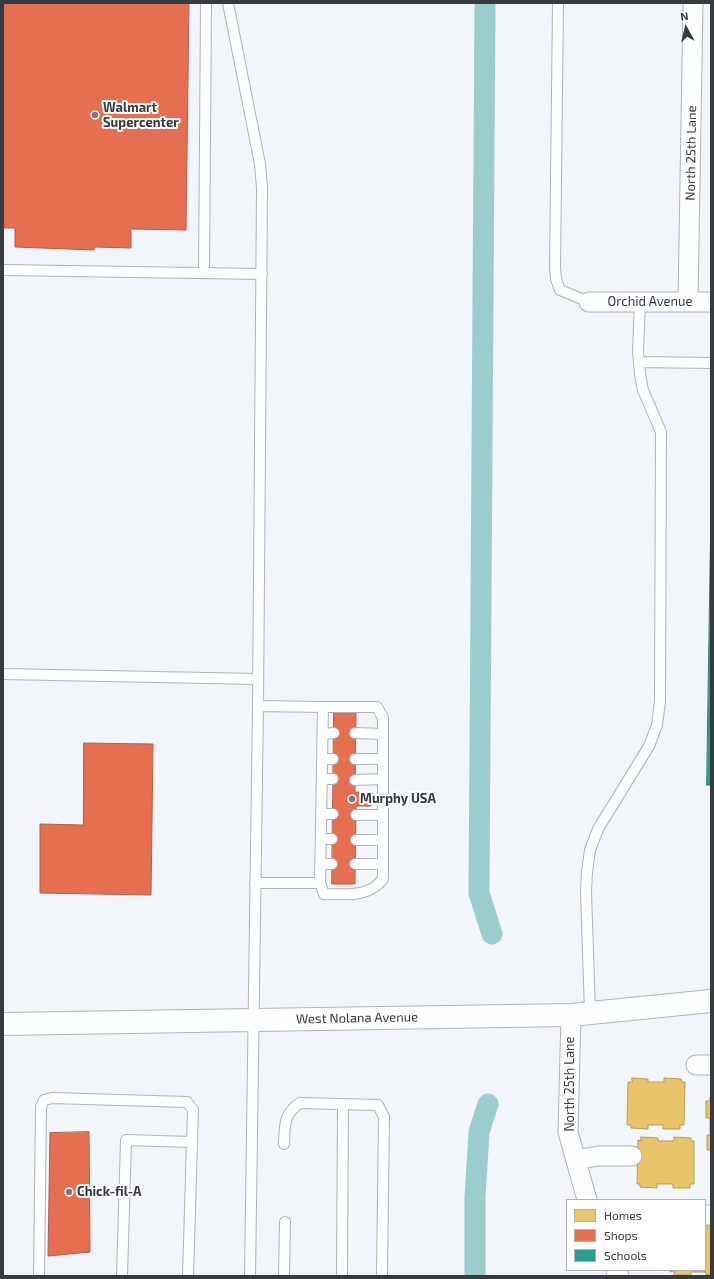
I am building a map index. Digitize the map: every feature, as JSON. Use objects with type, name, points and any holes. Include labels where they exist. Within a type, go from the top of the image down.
[{"type":"main road","name":"West Nolana Avenue","points":[[3,1024],[581,1014],[711,1001]]},
{"type":"street","name":"North 25th Lane","points":[[688,302],[693,3]]},
{"type":"street","name":"Orchid Avenue","points":[[589,302],[711,302]]},
{"type":"street","name":"North 25th Lane","points":[[581,1014],[568,1132],[586,1199]]},
{"type":"street","points":[[576,1160],[598,1156],[632,1156]]},
{"type":"lane","points":[[204,273],[206,3]]},
{"type":"lane","points":[[228,3],[262,175],[258,706],[250,1276]]},
{"type":"lane","points":[[558,3],[556,279],[560,290],[589,302]]},
{"type":"lane","points":[[3,270],[262,274]]},
{"type":"lane","points":[[581,1014],[587,872],[590,850],[598,829],[649,746],[657,725],[660,701],[661,432],[644,390],[639,362],[640,302]]},
{"type":"lane","points":[[639,362],[711,363]]},
{"type":"lane","points":[[3,674],[258,678]]},
{"type":"lane","points":[[258,706],[377,707],[383,718],[383,879],[376,888],[360,894],[324,894],[320,883],[323,707]]},
{"type":"lane","points":[[323,734],[334,733]]},
{"type":"lane","points":[[356,733],[383,734]]},
{"type":"lane","points":[[322,759],[333,759]]},
{"type":"lane","points":[[355,759],[383,759]]},
{"type":"lane","points":[[322,779],[333,779]]},
{"type":"lane","points":[[355,780],[383,779]]},
{"type":"lane","points":[[321,814],[333,814]]},
{"type":"lane","points":[[356,814],[383,815]]},
{"type":"lane","points":[[321,839],[332,839]]},
{"type":"lane","points":[[356,840],[383,840]]},
{"type":"lane","points":[[321,864],[332,864]]},
{"type":"lane","points":[[355,864],[383,864]]},
{"type":"lane","points":[[255,883],[320,883]]},
{"type":"lane","points":[[40,1276],[41,1107],[44,1100],[52,1098],[187,1102],[193,1110],[188,1276]]},
{"type":"lane","points":[[284,1144],[285,1122],[292,1108],[300,1103],[378,1105],[384,1117],[382,1276]]},
{"type":"lane","points":[[342,1276],[343,1104]]},
{"type":"lane","points":[[122,1276],[126,1140],[192,1142]]},
{"type":"lane","points":[[284,1276],[285,1222]]},
{"type":"building: Homes","points":[[632,1078],[648,1079],[648,1082],[664,1082],[664,1078],[681,1079],[682,1082],[685,1082],[684,1125],[680,1125],[680,1129],[663,1129],[663,1125],[648,1125],[648,1129],[631,1128],[631,1125],[627,1125],[628,1082],[632,1082]]},
{"type":"building: Homes","points":[[710,1098],[711,1154],[710,1150],[707,1150],[707,1135],[710,1135],[710,1118],[706,1118],[706,1101],[710,1101]]},
{"type":"building: Homes","points":[[641,1137],[658,1138],[658,1141],[674,1141],[674,1137],[691,1138],[691,1141],[694,1141],[694,1184],[690,1184],[690,1188],[673,1188],[673,1184],[657,1184],[657,1188],[640,1187],[640,1184],[637,1184],[638,1140],[641,1141]]},
{"type":"building: Homes","points":[[707,1225],[711,1225],[711,1275],[706,1275],[706,1272],[691,1272],[691,1275],[674,1275],[674,1271],[706,1271]]},
{"type":"building: Shops","name":"Walmart Supercenter","points":[[3,3],[189,3],[186,230],[131,229],[131,248],[94,247],[94,250],[15,247],[15,228],[3,228]]},
{"type":"building: Shops","name":"Murphy USA","points":[[334,712],[356,712],[355,792],[371,793],[371,806],[356,806],[355,884],[332,884]]},
{"type":"building: Shops","points":[[84,743],[153,744],[151,895],[40,893],[40,824],[83,825]]},
{"type":"building: Shops","name":"Chick-fil-A","points":[[89,1132],[90,1252],[48,1256],[50,1133]]},
{"type":"building: Schools","points":[[711,506],[711,785],[707,785]]},
{"type":"waterway","points":[[485,3],[479,893],[492,934]]},
{"type":"waterway","points":[[475,1276],[475,1198],[479,1132],[488,1104]]},
{"type":"place","name":"Walmart Supercenter","points":[[95,115]]},
{"type":"place","name":"Murphy USA","points":[[352,799]]},
{"type":"place","name":"Chick-fil-A","points":[[69,1192]]}]
